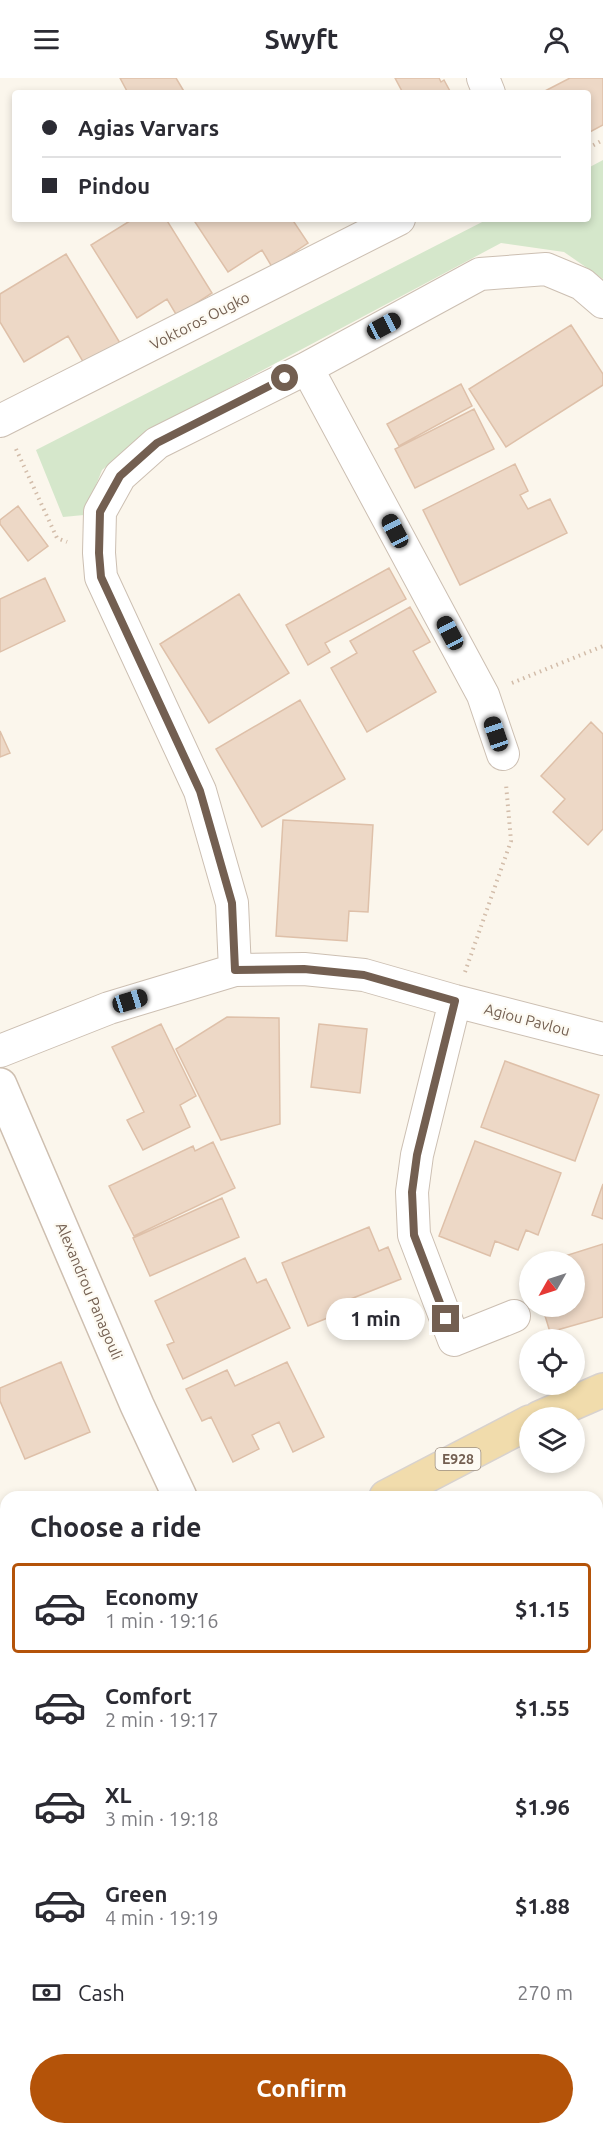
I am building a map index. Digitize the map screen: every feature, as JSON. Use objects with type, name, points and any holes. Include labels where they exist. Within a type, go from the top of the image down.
[{"type":"main road","points":[[564,1407],[603,1390]]},
{"type":"main road","name":"E928","points":[[398,1491],[519,1428]]},
{"type":"street","name":"Voktoros Ougko","points":[[2,421],[393,222]]},
{"type":"street","points":[[235,970],[232,903],[200,791],[101,577],[100,512],[120,476],[157,443],[307,368],[480,274],[546,269],[582,285],[603,302]]},
{"type":"street","points":[[307,368],[483,695],[503,754]]},
{"type":"street","name":"Agiou Pavlou","points":[[0,1051],[109,1008],[235,970],[304,969],[364,975],[603,1039]]},
{"type":"street","points":[[455,1001],[417,1155],[412,1192],[414,1235],[454,1340],[513,1316]]},
{"type":"street","name":"Alexandrou Panagouli","points":[[0,1085],[137,1405],[177,1491]]},
{"type":"path","points":[[2,421],[57,538],[99,553]]},
{"type":"path","points":[[483,695],[603,646]]},
{"type":"path","points":[[455,1001],[511,841],[503,754]]},
{"type":"green space","points":[[603,160],[603,279],[564,252],[501,243],[147,432],[102,470],[84,515],[63,517],[36,450],[482,222],[591,222],[591,166]]},
{"type":"building","points":[[120,78],[176,78],[183,90],[126,90]]},
{"type":"building","points":[[395,78],[439,78],[441,82],[444,80],[449,90],[401,90]]},
{"type":"building","points":[[570,78],[603,78],[603,125],[591,131],[591,90],[547,90]]},
{"type":"building","points":[[128,222],[168,222],[212,293],[177,316],[167,299],[137,318],[91,245]]},
{"type":"building","points":[[195,222],[294,222],[308,243],[272,267],[262,250],[228,272]]},
{"type":"building","points":[[66,254],[120,343],[85,365],[68,336],[24,362],[0,322],[0,294]]},
{"type":"building","points":[[571,325],[603,374],[603,385],[506,447],[469,389]]},
{"type":"building","points":[[461,384],[472,406],[399,446],[387,424]]},
{"type":"building","points":[[474,409],[494,449],[415,488],[395,449]]},
{"type":"building","points":[[515,464],[528,491],[520,495],[528,509],[550,499],[567,533],[460,585],[423,510]]},
{"type":"building","points":[[18,506],[48,546],[28,561],[0,524],[0,520]]},
{"type":"building","points":[[389,568],[406,599],[325,643],[330,652],[308,665],[286,625]]},
{"type":"building","points":[[45,578],[65,621],[0,652],[0,599]]},
{"type":"building","points":[[239,594],[289,673],[209,723],[160,644]]},
{"type":"building","points":[[410,607],[430,642],[413,651],[436,692],[367,732],[331,668],[357,653],[350,641]]},
{"type":"building","points":[[300,700],[345,779],[262,827],[216,749]]},
{"type":"building","points":[[591,722],[603,734],[603,829],[588,845],[553,812],[565,799],[541,776]]},
{"type":"building","points":[[0,731],[10,753],[0,757]]},
{"type":"building","points":[[283,820],[373,825],[368,912],[349,911],[347,941],[276,936]]},
{"type":"building","points":[[227,1017],[279,1018],[280,1124],[221,1140],[176,1049]]},
{"type":"building","points":[[161,1024],[196,1096],[180,1105],[190,1127],[143,1150],[127,1120],[144,1112],[112,1047]]},
{"type":"building","points":[[319,1024],[367,1029],[360,1093],[311,1087]]},
{"type":"building","points":[[505,1061],[599,1095],[575,1161],[481,1127]]},
{"type":"building","points":[[475,1141],[561,1173],[538,1235],[526,1230],[518,1250],[495,1241],[490,1256],[439,1236]]},
{"type":"building","points":[[213,1142],[235,1188],[134,1236],[109,1186],[193,1146],[195,1151]]},
{"type":"building","points":[[603,1184],[603,1219],[592,1215]]},
{"type":"building","points":[[222,1198],[239,1237],[150,1276],[133,1238]]},
{"type":"building","points":[[369,1227],[379,1251],[388,1247],[401,1279],[338,1304],[342,1312],[308,1326],[282,1263]]},
{"type":"building","points":[[603,1244],[603,1317],[561,1329],[549,1329],[545,1317],[585,1317],[585,1251],[581,1251]]},
{"type":"building","points":[[245,1258],[257,1283],[266,1279],[290,1328],[183,1379],[167,1345],[174,1342],[155,1301]]},
{"type":"building","points":[[61,1362],[90,1432],[25,1459],[0,1401],[0,1388]]},
{"type":"building","points":[[287,1362],[324,1437],[293,1452],[279,1422],[252,1435],[259,1449],[233,1462],[211,1417],[202,1421],[186,1389],[227,1370],[235,1386]]},
{"type":"route","points":[[285,378],[157,443],[120,476],[100,512],[101,577],[200,791],[232,903],[235,970],[304,969],[364,975],[455,1001],[417,1155],[412,1192],[414,1235],[446,1319]]}]
